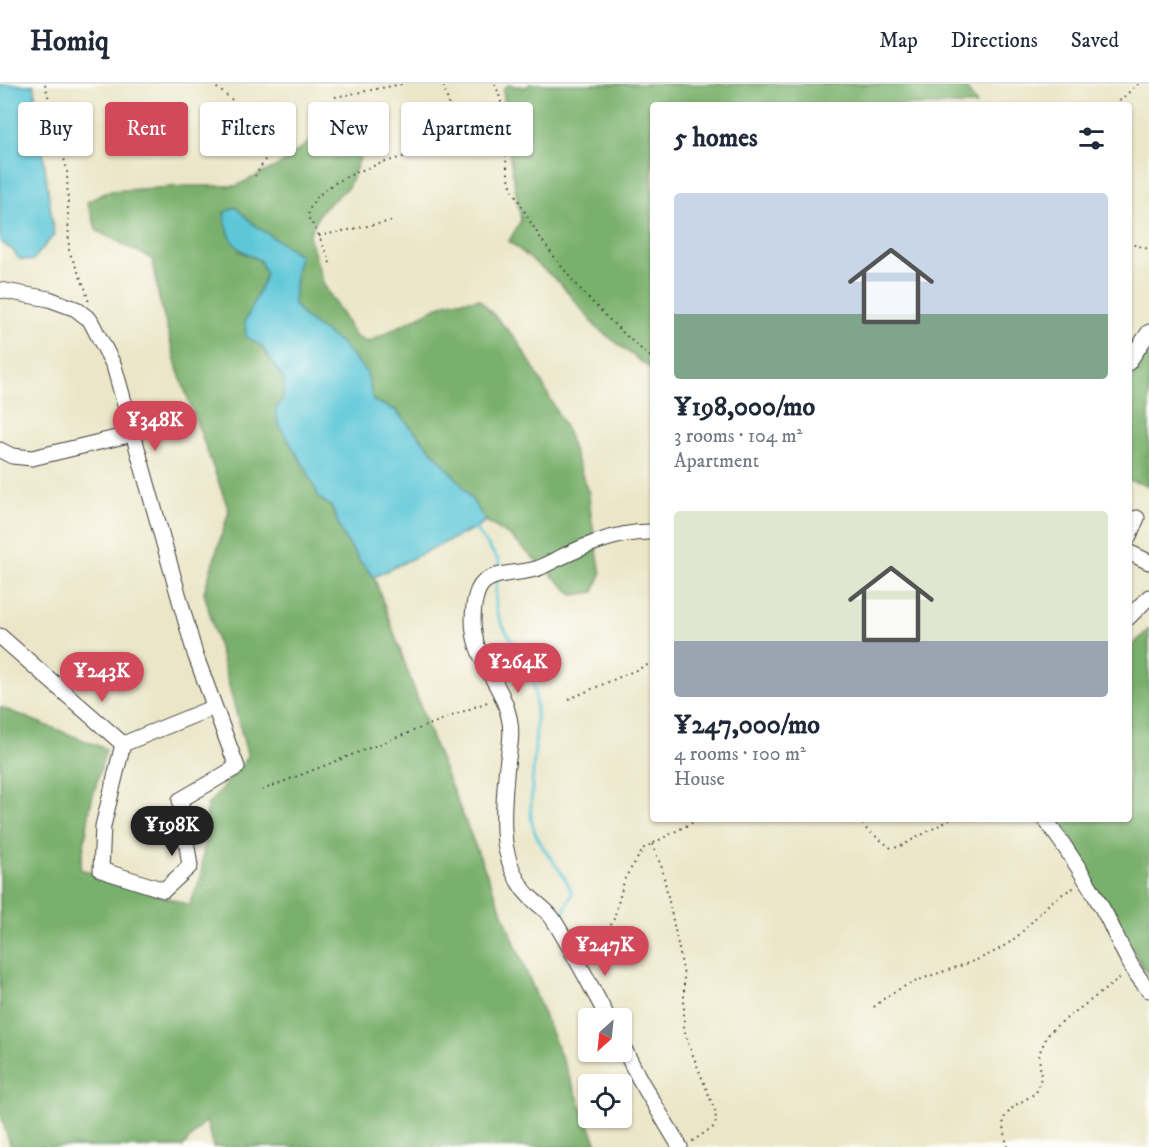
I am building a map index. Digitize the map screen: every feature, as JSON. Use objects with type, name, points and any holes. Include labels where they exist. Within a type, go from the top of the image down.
[{"type":"street","points":[[0,290],[49,299],[76,309],[90,321],[114,366],[195,654],[237,768],[180,800],[190,866],[164,890],[101,870],[103,826],[123,744]]},
{"type":"street","points":[[1132,357],[1149,332]]},
{"type":"street","points":[[0,450],[12,456],[32,458],[133,434]]},
{"type":"street","points":[[1132,529],[1137,518]]},
{"type":"street","points":[[603,1008],[551,916],[518,884],[512,870],[505,846],[506,775],[511,741],[510,718],[481,661],[475,640],[473,613],[475,596],[483,583],[492,578],[531,572],[589,545],[638,532],[650,532]]},
{"type":"street","points":[[1132,554],[1149,562]]},
{"type":"street","points":[[0,636],[123,744]]},
{"type":"street","points":[[123,744],[214,707]]},
{"type":"street","points":[[1047,822],[1061,840],[1134,968],[1149,990]]},
{"type":"street","points":[[631,1062],[682,1147]]},
{"type":"path","points":[[45,84],[67,170],[69,251],[85,288],[90,321]]},
{"type":"path","points":[[212,84],[254,117],[270,144],[270,152],[255,176]]},
{"type":"path","points":[[335,97],[402,84]]},
{"type":"path","points":[[330,263],[319,236],[308,218],[308,211],[320,195],[332,186],[380,162],[454,145],[458,137],[443,84]]},
{"type":"path","points":[[495,84],[501,98],[510,184],[527,218],[545,244],[596,306],[650,356]]},
{"type":"path","points":[[1118,102],[1138,84]]},
{"type":"path","points":[[319,236],[392,221]]},
{"type":"path","points":[[1132,244],[1149,249]]},
{"type":"path","points":[[568,699],[650,664]]},
{"type":"path","points":[[262,790],[501,697]]},
{"type":"path","points":[[572,951],[603,934],[613,922],[625,878],[644,848],[693,822]]},
{"type":"path","points":[[861,822],[865,828],[891,848],[899,848],[946,822]]},
{"type":"path","points":[[652,844],[662,868],[681,958],[684,976],[684,1028],[716,1113],[715,1126],[682,1147]]},
{"type":"path","points":[[874,1007],[896,991],[1004,947],[1020,935],[1049,904],[1086,882]]},
{"type":"path","points":[[1007,1147],[1003,1119],[1014,1106],[1036,1093],[1041,1078],[1039,1054],[1047,1036],[1055,1027],[1134,968]]},
{"type":"green space","points":[[530,84],[964,84],[975,102],[650,102],[650,368],[597,328],[560,283],[509,241],[521,220],[510,156],[533,156],[533,102],[504,102],[503,89],[508,85],[526,87]]},
{"type":"green space","points":[[308,143],[308,156],[361,156],[348,187],[320,212],[309,236],[324,285],[356,337],[368,342],[448,302],[479,299],[516,339],[535,370],[565,427],[589,494],[601,574],[594,592],[573,595],[511,537],[486,521],[459,482],[396,410],[373,401],[366,373],[342,344],[305,318],[294,304],[296,272],[300,255],[257,227],[235,207],[239,251],[260,260],[266,275],[245,322],[284,380],[283,398],[275,411],[279,425],[306,469],[320,499],[331,506],[344,537],[374,577],[435,747],[578,1098],[578,1128],[590,1128],[598,1147],[213,1147],[206,1120],[183,1147],[11,1147],[0,1114],[0,707],[106,749],[91,803],[80,869],[189,905],[201,878],[207,806],[248,757],[204,592],[229,511],[178,371],[159,298],[152,259],[97,231],[87,202],[109,191],[188,186],[236,186],[281,164],[291,156],[296,156],[296,152]]},
{"type":"green space","points":[[1149,348],[1149,486],[1132,481],[1132,366]]},
{"type":"green space","points":[[1149,629],[1149,977],[1054,822],[1132,822],[1132,646]]},
{"type":"water","points":[[0,84],[34,85],[36,102],[18,102],[18,156],[43,156],[54,235],[32,261],[19,259],[13,250],[0,242]]},
{"type":"water","points":[[235,207],[257,227],[300,255],[296,272],[294,304],[305,318],[342,344],[367,373],[373,401],[395,410],[460,482],[486,521],[374,577],[360,561],[344,537],[331,506],[320,499],[306,469],[279,425],[275,411],[283,398],[284,380],[262,346],[246,337],[245,322],[266,275],[260,260],[238,248],[230,237],[224,213]]},
{"type":"waterway","points":[[474,527],[499,561],[498,572]]},
{"type":"waterway","points":[[497,581],[495,601],[497,613],[527,666],[534,686],[536,723],[531,818],[535,832],[572,893],[560,920]]}]
